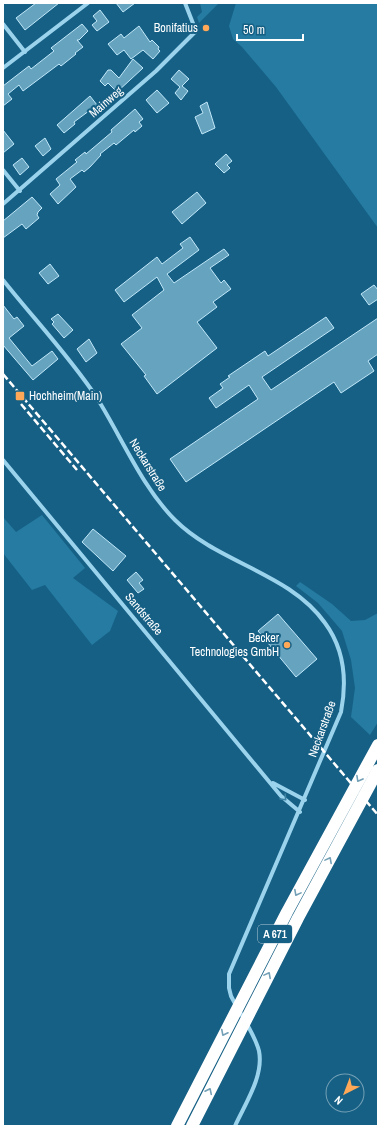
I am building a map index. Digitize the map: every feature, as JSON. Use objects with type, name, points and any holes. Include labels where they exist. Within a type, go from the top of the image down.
[{"type":"highway","name":"A 671","points":[[177,1126],[283,919],[378,745]]},
{"type":"highway","name":"A 671","points":[[192,1126],[290,932],[378,770]]},
{"type":"street","points":[[3,68],[88,3]]},
{"type":"street","name":"Mainweg","points":[[3,204],[20,191],[156,71],[196,31],[185,3]]},
{"type":"street","points":[[3,24],[25,52]]},
{"type":"street","points":[[3,170],[20,191]]},
{"type":"street","name":"Neckarstraße","points":[[3,280],[91,390],[155,496],[174,519],[194,537],[214,550],[270,579],[299,597],[318,614],[331,632],[343,663],[345,680],[344,696],[335,729],[244,938],[230,974],[229,988],[231,996],[257,1047],[260,1059],[256,1080],[235,1126]]},
{"type":"street","name":"Sandstraße","points":[[3,460],[271,782],[281,796],[300,812]]},
{"type":"street","name":"Sandstraße","points":[[271,782],[305,800]]},
{"type":"shaded area","points":[[200,3],[219,3],[199,23],[197,17],[202,12]]},
{"type":"shaded area","points":[[236,3],[378,3],[378,228],[276,87],[242,47],[233,39],[229,26]]},
{"type":"shaded area","points":[[42,515],[85,568],[73,578],[118,611],[110,631],[92,645],[45,585],[32,590],[3,553],[3,517],[16,532]]},
{"type":"shaded area","points":[[300,582],[332,604],[351,621],[365,620],[378,613],[378,722],[370,735],[351,717],[355,688],[351,660],[342,631],[318,603],[296,586]]},
{"type":"building","points":[[36,3],[59,3],[25,30],[16,18]]},
{"type":"building","points":[[116,3],[135,3],[123,12]]},
{"type":"building","points":[[100,10],[109,22],[97,31],[92,25],[97,21],[93,16]]},
{"type":"building","points":[[82,24],[88,31],[79,40],[77,40],[83,47],[61,66],[59,64],[23,91],[19,85],[8,94],[12,99],[3,106],[3,86],[29,66],[31,69],[54,51],[51,48]]},
{"type":"building","points":[[139,26],[150,42],[152,40],[159,47],[158,49],[160,51],[153,59],[143,50],[131,59],[124,50],[117,55],[108,44],[121,34],[124,38]]},
{"type":"building","points":[[133,59],[143,68],[117,92],[108,83],[105,86],[100,81],[108,70],[111,70],[119,78]]},
{"type":"building","points":[[179,70],[189,79],[182,86],[188,91],[181,100],[175,93],[180,87],[171,79]]},
{"type":"building","points":[[157,90],[169,103],[157,113],[146,100]]},
{"type":"building","points":[[90,96],[97,105],[74,122],[75,124],[64,133],[57,125]]},
{"type":"building","points":[[207,102],[215,128],[202,134],[195,117],[203,113],[200,106]]},
{"type":"building","points":[[135,109],[143,119],[139,122],[142,126],[135,132],[134,130],[116,145],[114,143],[100,154],[101,155],[84,172],[82,170],[70,179],[76,187],[58,204],[50,194],[60,185],[56,179],[77,162],[75,160],[85,152],[86,154],[112,132],[111,130]]},
{"type":"building","points":[[3,130],[14,144],[3,153]]},
{"type":"building","points":[[45,138],[51,149],[43,156],[35,146]]},
{"type":"building","points":[[226,154],[232,161],[227,165],[230,168],[224,173],[215,164]]},
{"type":"building","points":[[22,158],[29,167],[20,175],[13,165]]},
{"type":"building","points":[[197,192],[206,203],[182,224],[172,212]]},
{"type":"building","points":[[32,197],[42,208],[37,215],[39,218],[26,229],[22,224],[3,238],[3,221]]},
{"type":"building","points":[[190,237],[199,250],[167,274],[174,283],[224,249],[229,255],[210,268],[221,283],[224,280],[231,289],[213,302],[217,307],[197,322],[217,348],[157,394],[144,376],[146,375],[121,344],[142,328],[132,315],[164,290],[157,277],[124,302],[115,290],[157,257],[162,264],[183,248],[180,244]]},
{"type":"building","points":[[50,264],[59,276],[48,284],[39,273]]},
{"type":"building","points":[[374,285],[378,290],[378,299],[369,305],[361,294]]},
{"type":"building","points":[[3,305],[14,319],[17,317],[24,326],[9,338],[32,366],[52,351],[58,359],[33,380],[3,345]]},
{"type":"building","points":[[58,314],[73,330],[64,338],[52,324],[54,322],[51,319]]},
{"type":"building","points":[[326,317],[334,328],[262,377],[271,390],[378,318],[378,354],[368,361],[374,371],[341,393],[334,382],[186,482],[170,459],[258,399],[249,385],[216,408],[209,398],[223,388],[220,384],[230,377],[228,376],[265,351],[268,356]]},
{"type":"building","points":[[89,339],[97,353],[86,362],[77,349]]},
{"type":"building","points":[[93,529],[126,556],[113,571],[82,542]]},
{"type":"building","points":[[136,572],[143,580],[139,583],[144,589],[138,593],[127,580]]},
{"type":"building","name":"Becker Technologies GmbH","points":[[278,614],[317,659],[296,677],[258,631]]},
{"type":"railway","points":[[3,374],[378,815]]},
{"type":"railway","points":[[21,404],[77,470]]},
{"type":"place","name":"Bonifatius","points":[[206,28]]},
{"type":"place","name":"Hochheim(Main)","points":[[20,396]]},
{"type":"place","name":"Becker Technologies GmbH","points":[[287,645]]}]
